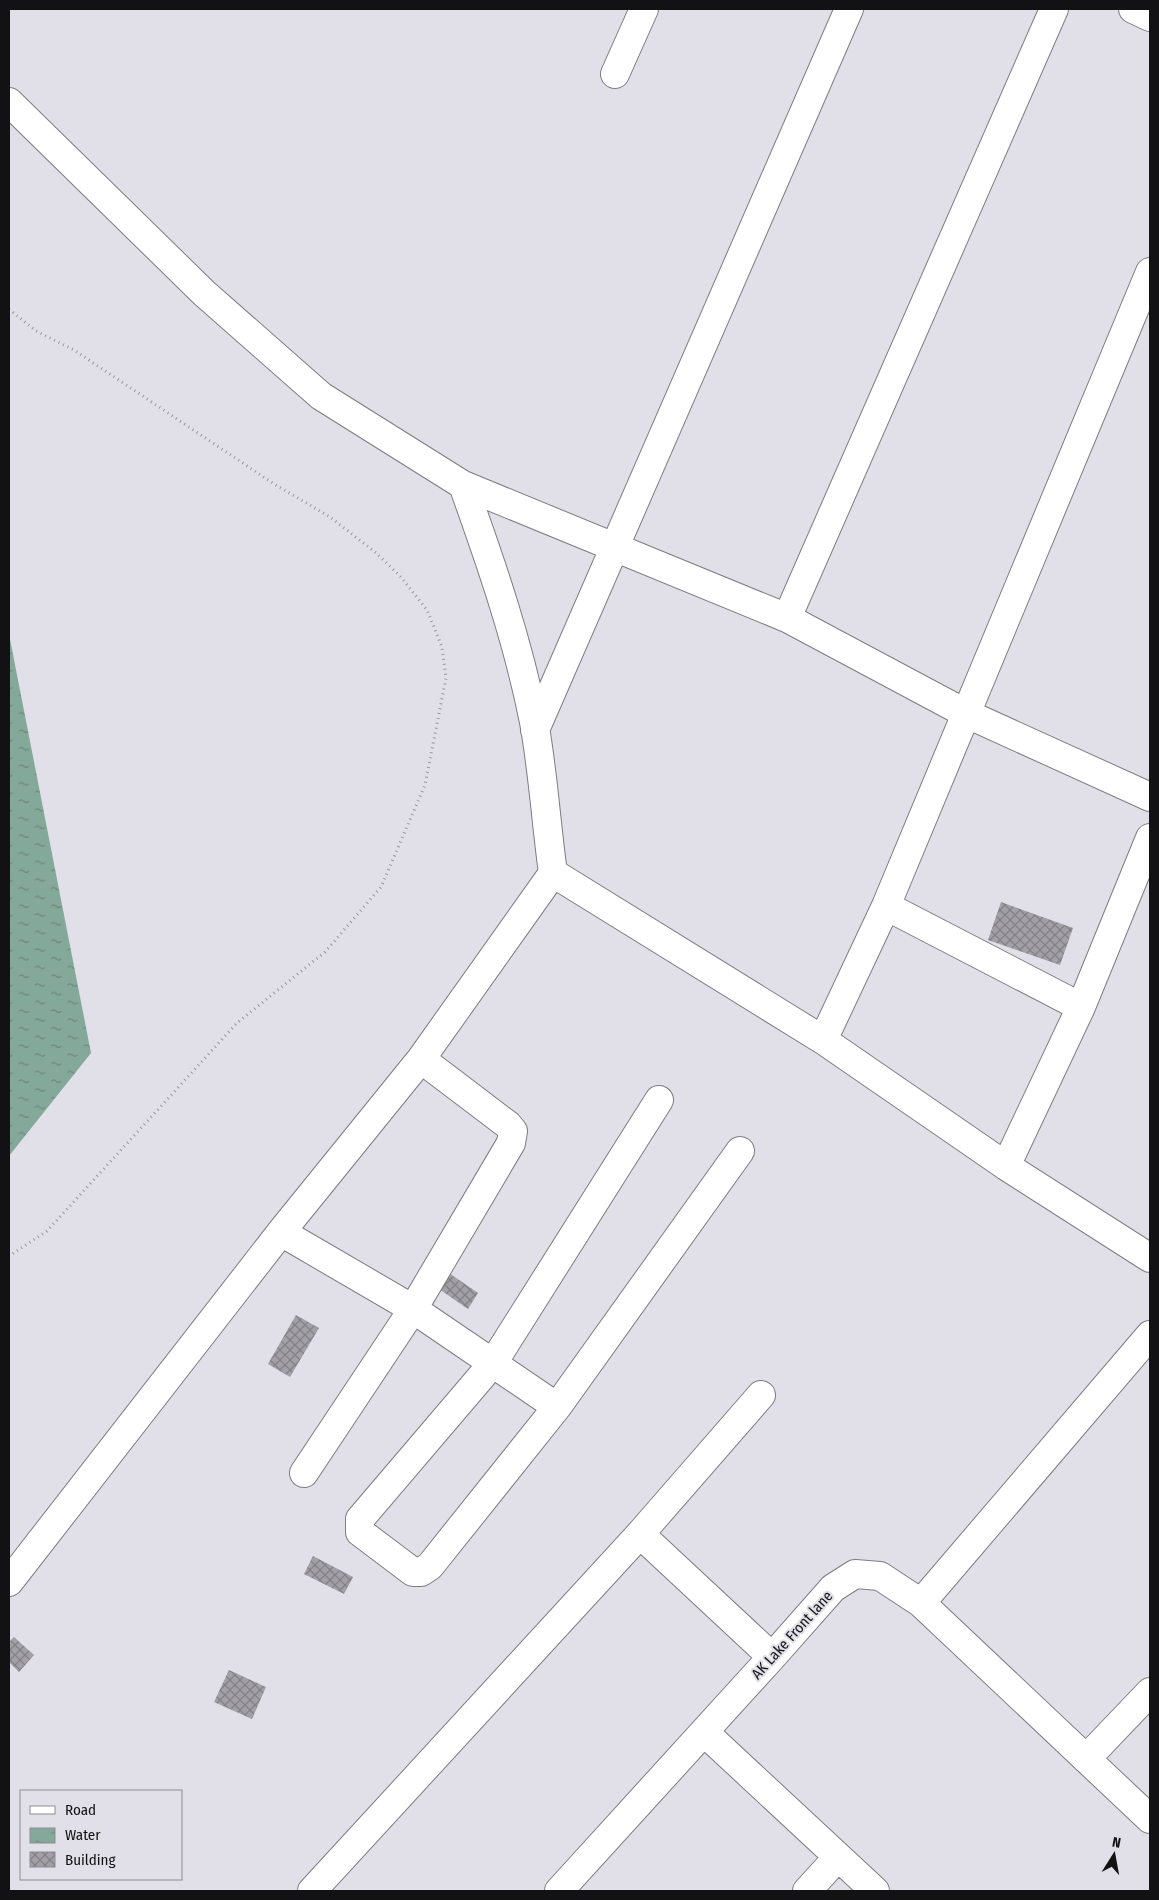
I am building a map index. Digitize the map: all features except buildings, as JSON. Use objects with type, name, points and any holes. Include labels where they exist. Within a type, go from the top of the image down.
[{"type":"street","points":[[615,74],[644,9]]},
{"type":"street","points":[[535,730],[616,548],[849,9]]},
{"type":"street","points":[[787,618],[1054,9]]},
{"type":"street","points":[[1133,9],[1150,17]]},
{"type":"street","points":[[9,102],[204,294],[321,396],[463,485],[787,618],[965,713],[1150,797]]},
{"type":"street","points":[[823,1040],[886,906],[1150,272]]},
{"type":"street","points":[[9,1582],[281,1232],[421,1059],[553,873],[535,730],[501,591],[463,485]]},
{"type":"street","points":[[1006,1166],[1081,1007],[1150,838]]},
{"type":"street","points":[[553,873],[823,1040],[1006,1166],[1150,1258]]},
{"type":"street","points":[[886,906],[1081,1007]]},
{"type":"street","points":[[304,1473],[413,1309],[511,1143],[513,1132],[508,1125],[421,1059]]},
{"type":"street","points":[[658,1100],[493,1364],[360,1519],[358,1524],[360,1532],[413,1572],[421,1572],[430,1566],[557,1407],[740,1151]]},
{"type":"street","points":[[281,1232],[413,1309],[557,1407]]},
{"type":"street","points":[[921,1603],[1150,1335]]},
{"type":"street","points":[[312,1891],[640,1534],[761,1395]]},
{"type":"street","points":[[640,1534],[772,1657]]},
{"type":"street","name":"AK Lake Front lane","points":[[559,1891],[833,1588],[855,1574],[880,1576],[921,1603],[1150,1819]]},
{"type":"street","points":[[1086,1759],[1150,1692]]},
{"type":"street","points":[[704,1732],[875,1891]]},
{"type":"street","points":[[807,1891],[838,1857]]},
{"type":"path","points":[[9,309],[36,331],[74,350],[243,464],[330,517],[376,552],[400,576],[427,610],[442,647],[446,678],[425,785],[381,886],[325,952],[237,1023],[47,1231],[9,1256]]},
{"type":"water","points":[[9,634],[91,1053],[9,1156]]}]
